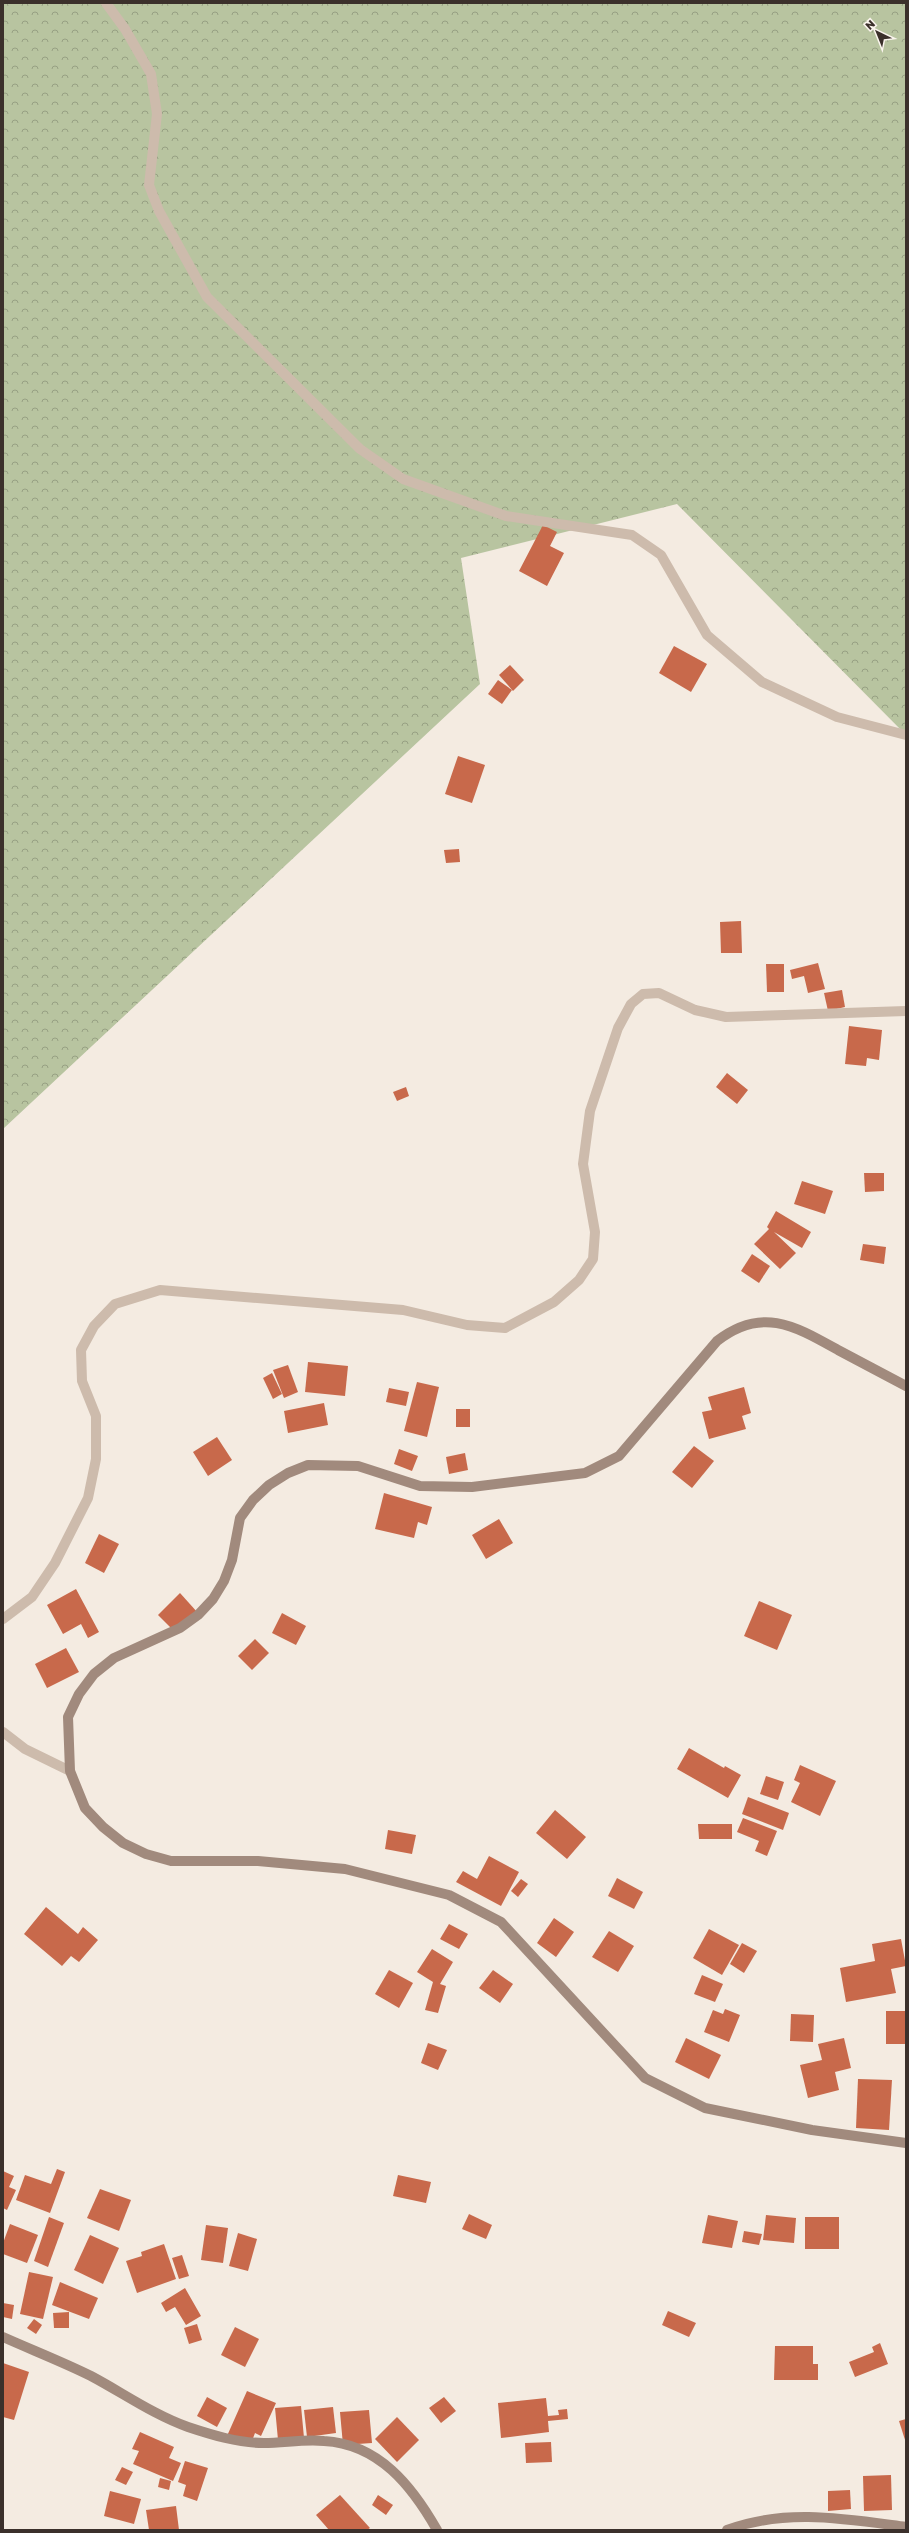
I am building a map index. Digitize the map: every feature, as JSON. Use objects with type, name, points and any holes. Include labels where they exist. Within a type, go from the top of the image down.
[{"type":"main road","points":[[906,1386],[799,1329],[771,1321],[756,1322],[729,1332],[717,1341],[619,1456],[585,1473],[472,1487],[420,1486],[358,1466],[308,1465],[288,1473],[269,1485],[253,1500],[240,1518],[232,1560],[224,1580],[213,1599],[198,1615],[180,1628],[114,1658],[94,1674],[79,1694],[68,1717],[70,1771],[85,1808],[102,1828],[123,1843],[146,1854],[171,1861],[258,1861],[345,1869],[449,1895],[501,1922],[644,2078],[705,2108],[812,2130],[906,2143]]},
{"type":"main road","points":[[3,2337],[90,2376],[186,2426],[223,2438],[263,2443],[324,2441],[346,2444],[366,2452],[385,2463],[407,2484],[438,2530]]},
{"type":"main road","points":[[727,2530],[745,2523],[789,2516],[834,2518],[906,2526]]},
{"type":"street","points":[[106,3],[125,29],[151,74],[157,114],[148,185],[159,211],[207,297],[360,448],[403,479],[506,516],[632,535],[661,555],[706,635],[762,682],[838,717],[906,735]]},
{"type":"street","points":[[3,1619],[32,1597],[55,1563],[88,1498],[96,1459],[96,1416],[82,1381],[81,1350],[94,1326],[115,1304],[160,1290],[403,1310],[467,1325],[505,1328],[554,1302],[579,1280],[593,1259],[594,1232],[583,1164],[590,1111],[618,1028],[631,1004],[643,994],[659,993],[695,1010],[726,1018],[906,1011]]},
{"type":"street","points":[[3,1732],[25,1749],[70,1771]]},
{"type":"green space","points":[[3,3],[906,3],[906,735],[677,504],[461,558],[480,684],[3,1129]]},
{"type":"building","points":[[543,525],[557,532],[550,546],[564,553],[547,586],[519,571]]},
{"type":"building","points":[[674,646],[707,664],[691,692],[659,673]]},
{"type":"building","points":[[510,665],[524,680],[513,691],[499,675]]},
{"type":"building","points":[[498,680],[512,690],[502,704],[488,694]]},
{"type":"building","points":[[458,756],[485,765],[472,803],[445,794]]},
{"type":"building","points":[[459,849],[460,862],[446,863],[444,850]]},
{"type":"building","points":[[741,921],[742,953],[721,953],[720,922]]},
{"type":"building","points":[[818,963],[825,989],[808,993],[804,976],[792,979],[790,970]]},
{"type":"building","points":[[766,964],[784,964],[784,992],[767,992]]},
{"type":"building","points":[[842,990],[845,1007],[828,1011],[824,993]]},
{"type":"building","points":[[849,1026],[882,1030],[879,1060],[867,1058],[866,1066],[845,1064]]},
{"type":"building","points":[[727,1073],[748,1090],[737,1104],[716,1087]]},
{"type":"building","points":[[406,1087],[409,1096],[397,1101],[393,1092]]},
{"type":"building","points":[[864,1173],[884,1173],[884,1191],[865,1192]]},
{"type":"building","points":[[802,1181],[833,1191],[825,1214],[794,1204]]},
{"type":"building","points":[[776,1211],[811,1232],[802,1248],[774,1232],[796,1253],[780,1269],[754,1244],[769,1229],[767,1227]]},
{"type":"building","points":[[863,1244],[886,1247],[884,1264],[860,1260]]},
{"type":"building","points":[[752,1254],[770,1266],[759,1283],[741,1271]]},
{"type":"building","points":[[308,1362],[348,1366],[345,1396],[305,1392]]},
{"type":"building","points":[[288,1365],[298,1392],[284,1398],[273,1370]]},
{"type":"building","points":[[272,1373],[282,1394],[273,1399],[263,1378]]},
{"type":"building","points":[[417,1382],[439,1387],[427,1437],[404,1431]]},
{"type":"building","points":[[744,1387],[751,1413],[742,1416],[746,1429],[709,1439],[702,1412],[712,1410],[708,1397]]},
{"type":"building","points":[[389,1388],[409,1392],[406,1406],[386,1402]]},
{"type":"building","points":[[324,1403],[328,1425],[288,1433],[284,1411]]},
{"type":"building","points":[[456,1409],[470,1409],[470,1427],[456,1427]]},
{"type":"building","points":[[217,1437],[232,1460],[208,1476],[193,1452]]},
{"type":"building","points":[[694,1446],[714,1461],[692,1488],[672,1472]]},
{"type":"building","points":[[399,1449],[418,1456],[412,1471],[394,1464]]},
{"type":"building","points":[[465,1453],[468,1470],[449,1474],[446,1457]]},
{"type":"building","points":[[384,1493],[432,1507],[427,1525],[418,1522],[414,1538],[375,1529]]},
{"type":"building","points":[[499,1519],[513,1543],[486,1559],[472,1535]]},
{"type":"building","points":[[99,1534],[119,1544],[104,1573],[85,1563]]},
{"type":"building","points":[[76,1589],[99,1632],[88,1638],[81,1624],[63,1634],[47,1605]]},
{"type":"building","points":[[180,1593],[198,1613],[177,1634],[158,1615]]},
{"type":"building","points":[[759,1601],[792,1615],[777,1650],[744,1636]]},
{"type":"building","points":[[282,1613],[306,1626],[296,1645],[272,1633]]},
{"type":"building","points":[[255,1639],[269,1653],[252,1670],[238,1656]]},
{"type":"building","points":[[66,1648],[79,1672],[47,1688],[35,1664]]},
{"type":"building","points":[[689,1748],[724,1768],[725,1766],[741,1775],[728,1798],[677,1769]]},
{"type":"building","points":[[800,1765],[836,1781],[820,1816],[791,1802],[800,1783],[794,1780]]},
{"type":"building","points":[[766,1776],[784,1782],[778,1800],[760,1794]]},
{"type":"building","points":[[748,1797],[789,1813],[783,1830],[742,1814]]},
{"type":"building","points":[[555,1810],[586,1837],[567,1859],[536,1833]]},
{"type":"building","points":[[743,1818],[777,1831],[767,1856],[755,1851],[759,1841],[737,1832]]},
{"type":"building","points":[[698,1824],[732,1824],[732,1839],[699,1839]]},
{"type":"building","points":[[388,1830],[416,1835],[412,1854],[385,1849]]},
{"type":"building","points":[[489,1856],[519,1872],[501,1906],[456,1882],[463,1871],[477,1879]]},
{"type":"building","points":[[617,1878],[643,1892],[634,1909],[608,1896]]},
{"type":"building","points":[[521,1879],[528,1884],[518,1897],[511,1891]]},
{"type":"building","points":[[46,1907],[78,1934],[83,1927],[98,1940],[79,1962],[71,1956],[62,1966],[24,1934]]},
{"type":"building","points":[[554,1918],[574,1932],[556,1957],[537,1943]]},
{"type":"building","points":[[449,1924],[468,1934],[459,1949],[440,1939]]},
{"type":"building","points":[[709,1929],[739,1945],[722,1975],[693,1958]]},
{"type":"building","points":[[609,1931],[634,1946],[618,1972],[592,1957]]},
{"type":"building","points":[[901,1939],[906,1966],[891,1969],[896,1993],[846,2002],[840,1968],[875,1961],[872,1944]]},
{"type":"building","points":[[742,1943],[757,1951],[744,1973],[730,1964]]},
{"type":"building","points":[[432,1949],[453,1962],[440,1984],[446,1986],[438,2013],[425,2010],[433,1982],[417,1972]]},
{"type":"building","points":[[389,1970],[413,1983],[399,2008],[375,1994]]},
{"type":"building","points":[[493,1970],[513,1984],[500,2003],[479,1988]]},
{"type":"building","points":[[702,1975],[723,1984],[715,2002],[694,1994]]},
{"type":"building","points":[[725,2009],[740,2015],[729,2042],[704,2032],[713,2010],[723,2014]]},
{"type":"building","points":[[886,2011],[906,2011],[906,2044],[886,2044]]},
{"type":"building","points":[[791,2014],[814,2015],[813,2042],[790,2041]]},
{"type":"building","points":[[686,2038],[721,2055],[709,2079],[675,2062]]},
{"type":"building","points":[[844,2038],[851,2068],[835,2072],[839,2090],[808,2098],[800,2065],[822,2060],[818,2044]]},
{"type":"building","points":[[428,2043],[447,2050],[438,2070],[421,2063]]},
{"type":"building","points":[[858,2079],[892,2080],[889,2130],[856,2128]]},
{"type":"building","points":[[57,2169],[65,2172],[50,2213],[16,2200],[25,2175],[51,2184]]},
{"type":"building","points":[[3,2171],[14,2176],[9,2187],[16,2190],[7,2210],[3,2208]]},
{"type":"building","points":[[398,2175],[431,2182],[426,2203],[393,2196]]},
{"type":"building","points":[[100,2189],[131,2200],[119,2231],[87,2218]]},
{"type":"building","points":[[469,2214],[492,2225],[486,2239],[462,2229]]},
{"type":"building","points":[[708,2215],[738,2221],[732,2248],[702,2243]]},
{"type":"building","points":[[766,2215],[796,2218],[794,2243],[763,2240]]},
{"type":"building","points":[[49,2217],[64,2223],[48,2267],[34,2261]]},
{"type":"building","points":[[805,2217],[839,2217],[839,2249],[805,2249]]},
{"type":"building","points":[[10,2224],[38,2235],[27,2263],[3,2254],[3,2243]]},
{"type":"building","points":[[206,2225],[228,2228],[223,2263],[201,2260]]},
{"type":"building","points":[[744,2231],[762,2234],[759,2245],[742,2242]]},
{"type":"building","points":[[238,2233],[257,2239],[248,2271],[229,2266]]},
{"type":"building","points":[[90,2235],[119,2248],[103,2284],[74,2270]]},
{"type":"building","points":[[164,2244],[176,2279],[137,2293],[126,2261],[142,2256],[141,2252]]},
{"type":"building","points":[[182,2255],[189,2276],[179,2279],[172,2258]]},
{"type":"building","points":[[29,2272],[53,2277],[43,2319],[20,2314]]},
{"type":"building","points":[[60,2282],[98,2298],[89,2319],[52,2305]]},
{"type":"building","points":[[185,2288],[201,2316],[186,2325],[175,2307],[166,2312],[161,2303]]},
{"type":"building","points":[[3,2303],[14,2305],[12,2319],[3,2317]]},
{"type":"building","points":[[668,2311],[696,2323],[689,2337],[662,2325]]},
{"type":"building","points":[[69,2312],[69,2328],[54,2328],[53,2313]]},
{"type":"building","points":[[34,2319],[42,2325],[36,2334],[27,2328]]},
{"type":"building","points":[[197,2324],[202,2340],[189,2344],[184,2328]]},
{"type":"building","points":[[235,2327],[259,2339],[245,2367],[221,2355]]},
{"type":"building","points":[[880,2343],[888,2364],[855,2377],[849,2362],[874,2352],[872,2347]]},
{"type":"building","points":[[775,2346],[813,2346],[813,2364],[818,2364],[818,2380],[774,2380]]},
{"type":"building","points":[[3,2363],[29,2372],[14,2420],[3,2417]]},
{"type":"building","points":[[247,2391],[276,2403],[261,2436],[255,2433],[250,2446],[227,2436]]},
{"type":"building","points":[[207,2397],[227,2408],[217,2427],[197,2416]]},
{"type":"building","points":[[444,2397],[456,2411],[441,2423],[429,2408]]},
{"type":"building","points":[[546,2398],[548,2416],[559,2415],[558,2410],[567,2409],[568,2419],[548,2421],[549,2432],[501,2438],[498,2403]]},
{"type":"building","points":[[301,2406],[304,2438],[278,2440],[275,2408]]},
{"type":"building","points":[[333,2407],[336,2433],[307,2437],[304,2410]]},
{"type":"building","points":[[369,2410],[372,2443],[343,2445],[340,2412]]},
{"type":"building","points":[[397,2417],[419,2440],[397,2462],[375,2439]]},
{"type":"building","points":[[906,2419],[906,2443],[899,2421]]},
{"type":"building","points":[[140,2432],[174,2447],[169,2458],[181,2463],[173,2481],[133,2464],[139,2451],[132,2449]]},
{"type":"building","points":[[551,2442],[552,2462],[526,2463],[525,2443]]},
{"type":"building","points":[[185,2461],[208,2468],[197,2501],[183,2496],[186,2485],[178,2482]]},
{"type":"building","points":[[122,2467],[133,2472],[126,2485],[115,2480]]},
{"type":"building","points":[[891,2475],[892,2510],[864,2511],[863,2476]]},
{"type":"building","points":[[160,2478],[171,2481],[169,2490],[158,2487]]},
{"type":"building","points":[[850,2490],[851,2509],[828,2511],[828,2491]]},
{"type":"building","points":[[110,2491],[141,2499],[134,2524],[104,2516]]},
{"type":"building","points":[[340,2495],[370,2528],[367,2530],[329,2530],[316,2515]]},
{"type":"building","points":[[378,2495],[393,2505],[386,2515],[372,2505]]},
{"type":"building","points":[[176,2506],[179,2530],[149,2530],[146,2510]]}]
